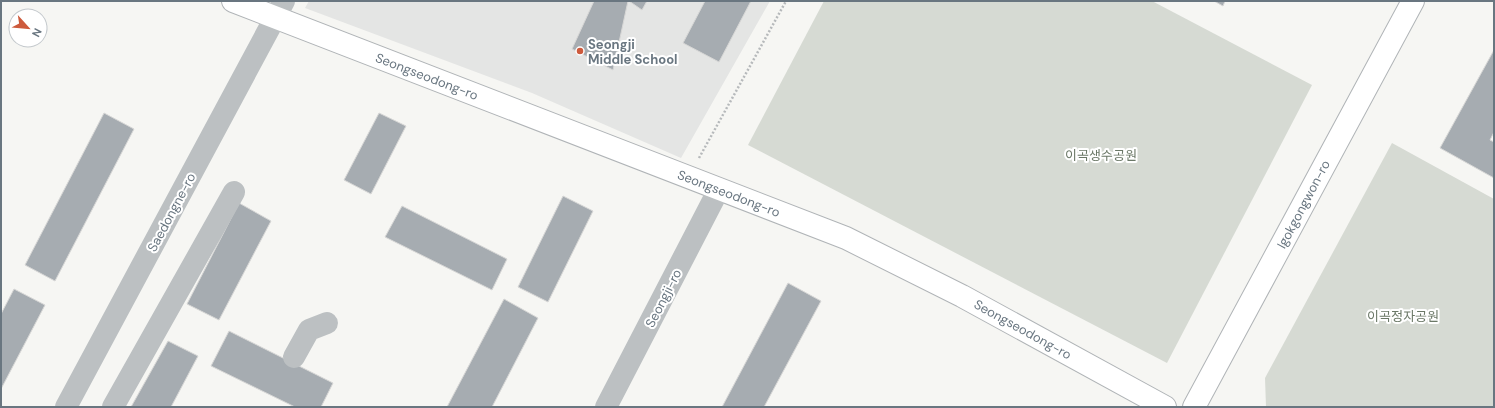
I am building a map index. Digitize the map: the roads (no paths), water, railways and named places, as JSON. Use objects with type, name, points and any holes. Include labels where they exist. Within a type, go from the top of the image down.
[{"type":"main road","name":"Seongseodong-ro","points":[[232,1],[280,9],[688,177],[846,238],[962,296],[1165,407]]},
{"type":"main road","name":"Igokgongwon-ro","points":[[1194,407],[1413,1]]},
{"type":"street","name":"Saedongne-ro","points":[[66,407],[280,9]]},
{"type":"street","name":"Seongji-ro","points":[[606,407],[719,189]]},
{"type":"street","points":[[113,407],[234,192]]},
{"type":"street","points":[[294,357],[309,330],[327,323]]},
{"type":"place","name":"Seongji Middle School","points":[[580,51]]},
{"type":"park label","name":"이곡생수공원","points":[[1101,155]]},
{"type":"park label","name":"이곡정자공원","points":[[1403,316]]}]
